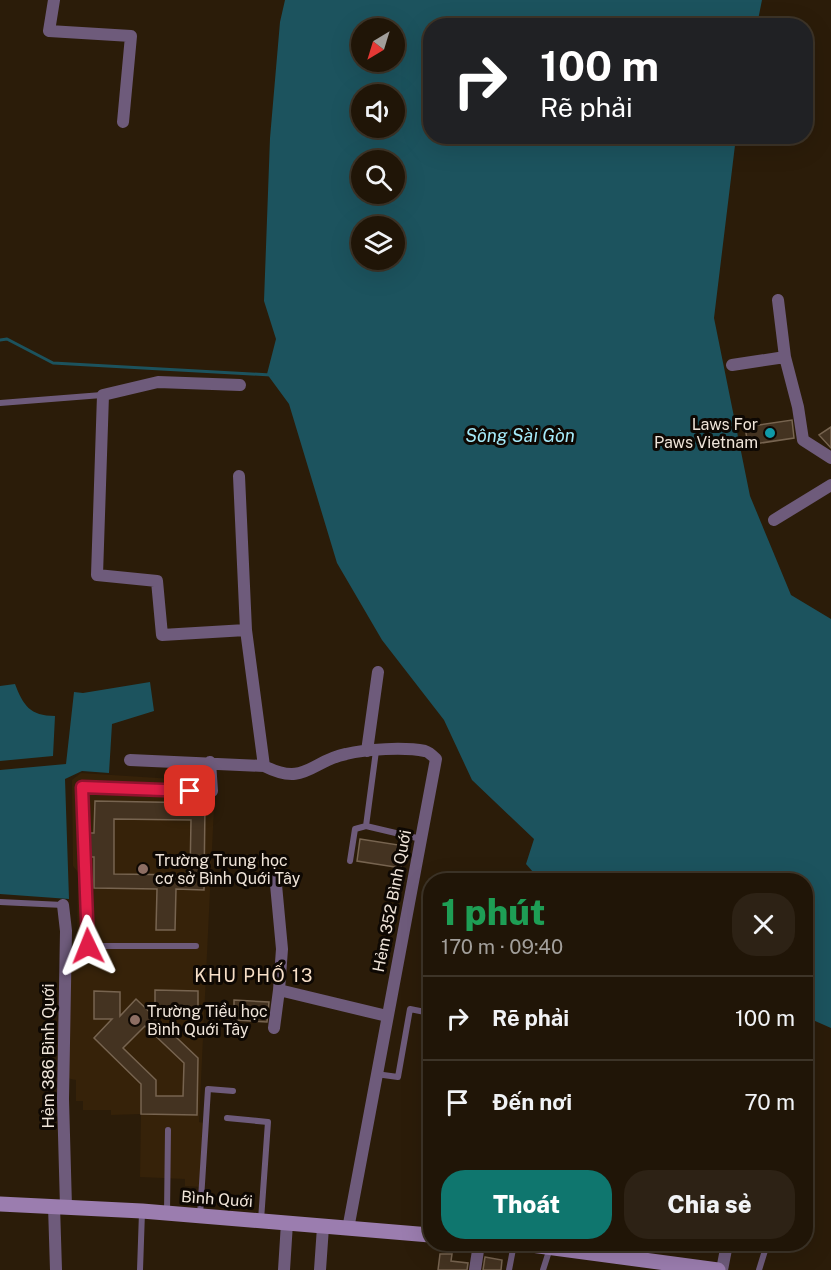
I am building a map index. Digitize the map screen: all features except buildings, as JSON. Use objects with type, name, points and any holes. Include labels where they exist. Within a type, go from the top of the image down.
[{"type":"main road","name":"Bình Quới","points":[[0,1204],[142,1211],[423,1234]]},
{"type":"main road","points":[[620,1251],[720,1270]]},
{"type":"street","points":[[54,0],[49,31],[130,36],[123,122]]},
{"type":"street","points":[[778,300],[785,357],[798,407],[803,440],[831,458]]},
{"type":"street","points":[[732,365],[785,357]]},
{"type":"street","points":[[240,385],[158,382],[103,395],[97,575],[157,581],[162,635],[246,630]]},
{"type":"street","points":[[239,476],[246,630],[264,766]]},
{"type":"street","points":[[774,520],[831,485]]},
{"type":"street","points":[[372,751],[378,672]]},
{"type":"street","name":"Hẻm 352 Bình Quới","points":[[130,760],[264,766],[279,774],[307,772],[344,754],[372,751],[427,752],[436,759],[375,1074],[348,1229]]},
{"type":"street","points":[[210,762],[212,791]]},
{"type":"street","points":[[274,1028],[282,948],[275,874]]},
{"type":"street","name":"Hẻm 386 Bình Quới","points":[[56,1270],[63,1099],[66,932],[63,905]]},
{"type":"street","points":[[279,990],[387,1016]]},
{"type":"street","points":[[284,1270],[287,1223]]},
{"type":"street","points":[[320,1270],[322,1227]]},
{"type":"street","points":[[475,1270],[477,1251]]},
{"type":"street","points":[[720,1270],[725,1251]]},
{"type":"lane","points":[[0,404],[103,395]]},
{"type":"lane","points":[[366,826],[372,751]]},
{"type":"lane","points":[[196,946],[88,946],[82,787],[212,791]]},
{"type":"lane","points":[[350,861],[355,829],[366,826],[421,839]]},
{"type":"lane","points":[[0,902],[63,905]]},
{"type":"lane","points":[[375,1074],[398,1077],[410,1009],[423,1012]]},
{"type":"lane","points":[[200,1216],[208,1089],[233,1091]]},
{"type":"lane","points":[[227,1118],[268,1122],[261,1220]]},
{"type":"lane","points":[[167,1213],[168,1130]]},
{"type":"lane","points":[[140,1270],[142,1211]]},
{"type":"lane","points":[[509,1270],[513,1251]]},
{"type":"lane","points":[[543,1270],[549,1251]]},
{"type":"lane","points":[[759,1270],[765,1251]]},
{"type":"shaded area","points":[[81,773],[204,781],[204,785],[215,786],[199,1122],[204,1123],[201,1187],[185,1186],[185,1179],[140,1177],[141,1114],[111,1115],[111,1110],[83,1110],[83,1101],[76,1101],[76,1080],[66,1078],[66,947],[77,948],[78,872],[73,866],[72,780]]},
{"type":"water","name":"Sông Sài Gòn","points":[[285,0],[762,0],[758,18],[423,18],[423,144],[735,144],[714,318],[750,496],[791,595],[831,619],[831,1028],[813,1020],[813,873],[534,873],[526,864],[534,839],[472,780],[444,720],[382,640],[337,563],[289,404],[267,374],[276,339],[264,301],[270,138],[280,22]]},
{"type":"water","points":[[150,682],[154,711],[112,724],[109,773],[82,771],[65,779],[69,899],[0,894],[0,770],[66,764],[74,692],[83,693]]},
{"type":"water","points":[[15,684],[21,698],[29,708],[39,714],[55,716],[53,756],[0,761],[0,686]]},
{"type":"waterway","points":[[0,340],[7,339],[53,363],[271,375]]},
{"type":"place","name":"Laws For Paws Vietnam","points":[[770,433]]},
{"type":"place","name":"Trường Trung học cơ sở Bình Quới Tây","points":[[143,869]]},
{"type":"place","name":"Trường Tiểu học Bình Quới Tây","points":[[135,1020]]},
{"type":"district","name":"KHU PHỐ 13","points":[[254,975]]},
{"type":"route","points":[[88,946],[82,787],[190,791]]}]
